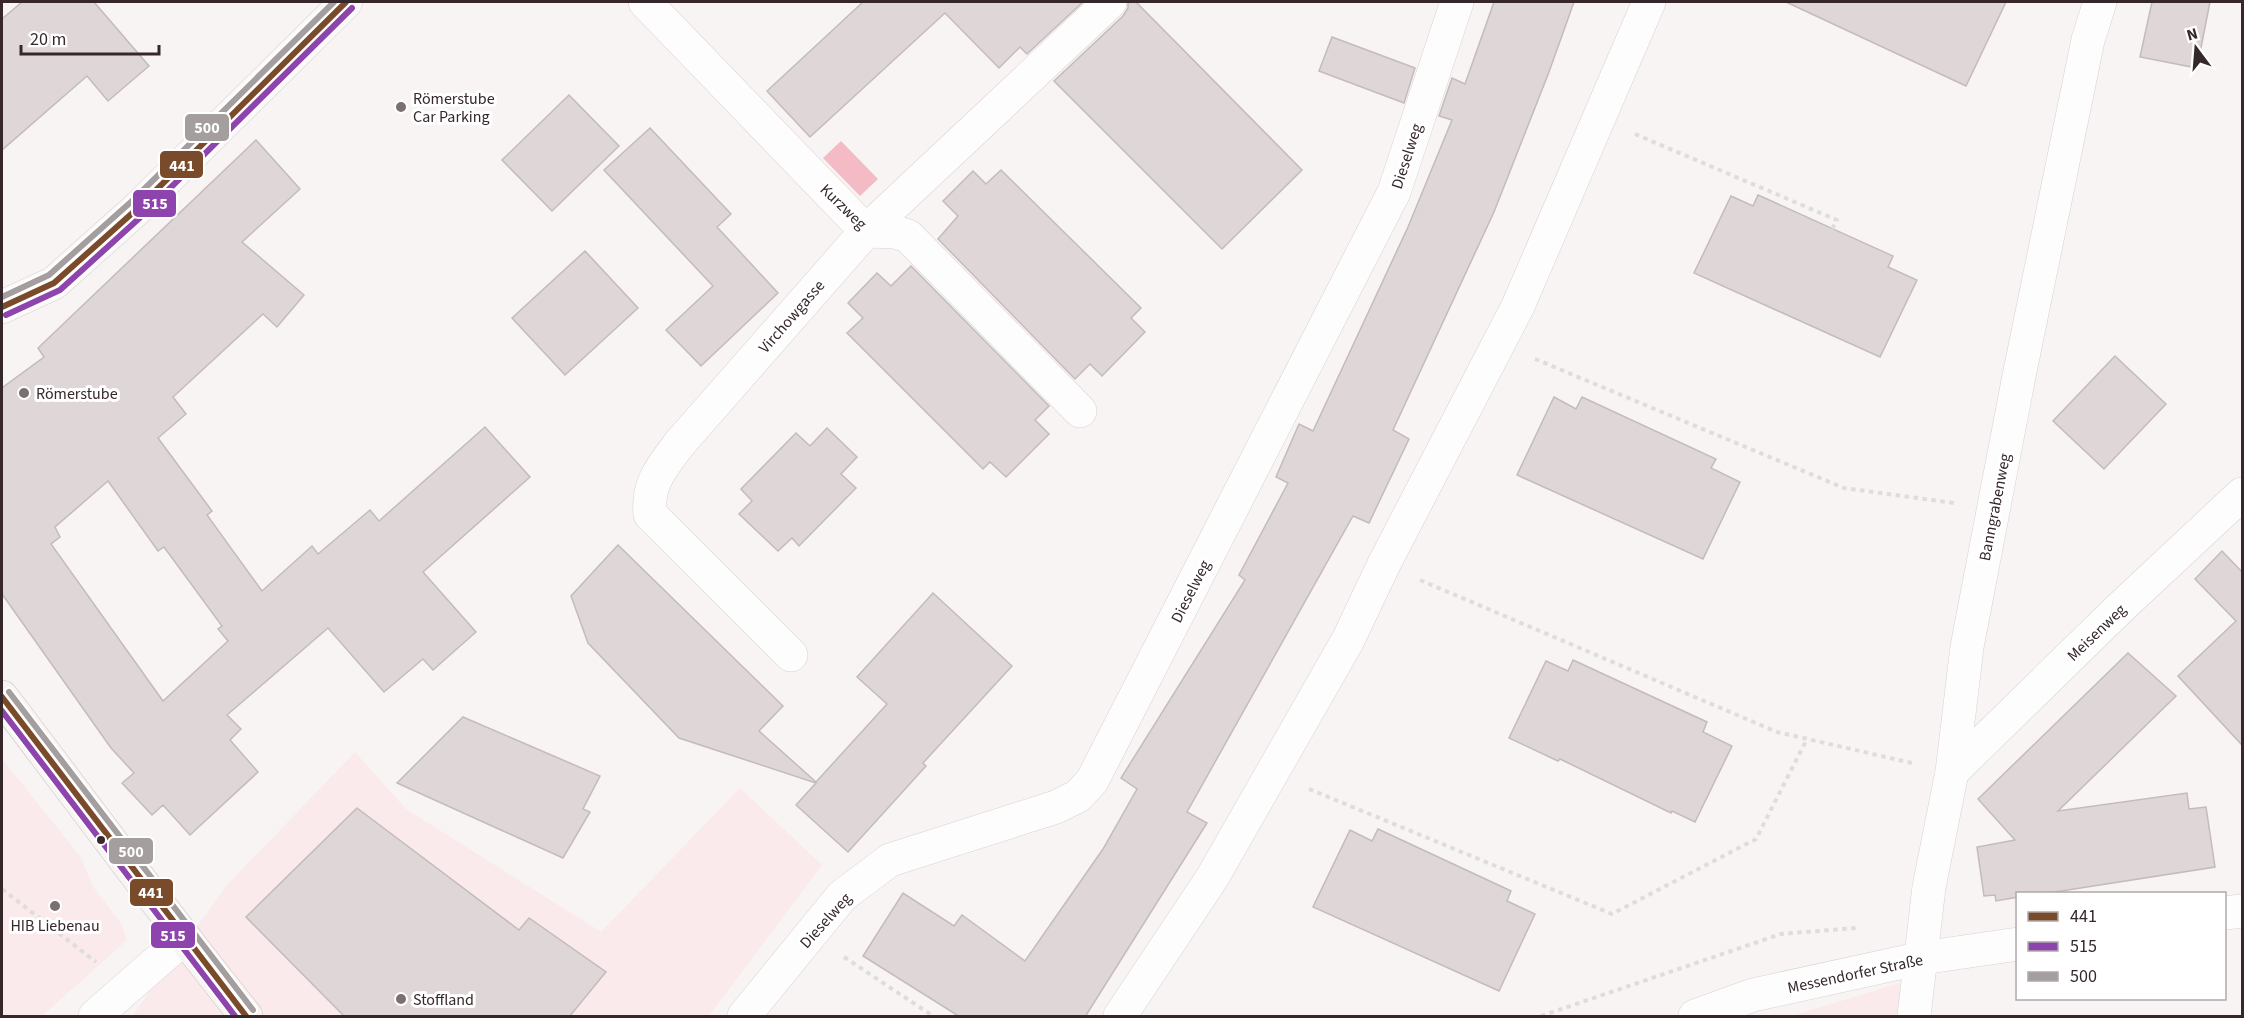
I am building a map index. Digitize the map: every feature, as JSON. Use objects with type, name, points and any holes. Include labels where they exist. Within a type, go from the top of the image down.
[{"type":"main road","points":[[2,307],[54,282],[71,268],[138,208],[346,2]]},
{"type":"main road","points":[[2,697],[111,839],[183,939],[246,1017]]},
{"type":"street","name":"Kurzweg","points":[[645,2],[866,231],[895,232],[908,236],[1080,411]]},
{"type":"street","name":"Virchowgasse","points":[[791,655],[650,514],[649,499],[655,478],[680,443],[866,231],[1110,2]]},
{"type":"street","name":"Dieselweg","points":[[744,1017],[842,896],[890,860],[1056,807],[1078,796],[1092,781],[1394,192],[1457,2]]},
{"type":"street","points":[[1120,1017],[1212,878],[1348,640],[1384,564],[1518,306],[1649,2]]},
{"type":"street","name":"Banngrabenweg","points":[[1914,1017],[1929,886],[1952,772],[1968,647],[1993,509],[2088,40],[2100,2]]},
{"type":"street","name":"Meisenweg","points":[[1952,772],[2120,608],[2242,494]]},
{"type":"street","points":[[2226,913],[2242,911]]},
{"type":"street","points":[[94,1017],[183,939]]},
{"type":"street","name":"Messendorfer Straße","points":[[1695,1017],[1753,995],[1922,958],[2016,944]]},
{"type":"path","points":[[1599,118],[1837,220],[1832,229]]},
{"type":"path","points":[[1498,344],[1844,488],[1993,509]]},
{"type":"path","points":[[1384,564],[1777,732],[1952,772]]},
{"type":"path","points":[[1272,774],[1612,914],[1756,839],[1807,739]]},
{"type":"path","points":[[2,889],[98,964]]},
{"type":"path","points":[[811,935],[933,1017]]},
{"type":"shaded area","points":[[841,141],[878,179],[860,196],[823,158]]},
{"type":"shaded area","points":[[355,752],[406,809],[601,932],[740,788],[822,865],[709,1016],[132,1016],[227,885]]},
{"type":"shaded area","name":"HIB Liebenau","points":[[2,759],[80,856],[94,888],[122,925],[127,940],[42,1016],[2,1016]]},
{"type":"shaded area","points":[[1900,983],[1901,1016],[1791,1016]]},
{"type":"building","points":[[22,2],[94,2],[149,66],[108,101],[87,76],[2,150],[2,19]]},
{"type":"building","points":[[863,2],[1083,2],[1027,54],[1020,47],[999,68],[945,13],[810,137],[767,91]]},
{"type":"building","points":[[1128,2],[1136,2],[1302,170],[1222,249],[1054,81],[1123,16],[1128,8]]},
{"type":"building","points":[[1494,2],[1574,2],[1494,212],[1393,430],[1409,439],[1369,523],[1353,516],[1187,812],[1207,823],[1085,1017],[960,1017],[863,956],[903,893],[954,926],[962,915],[1025,961],[1103,849],[1137,789],[1121,778],[1245,580],[1239,575],[1288,483],[1276,477],[1299,424],[1313,431],[1408,227],[1452,120],[1439,116],[1452,78],[1465,84]]},
{"type":"building","points":[[1786,2],[2006,2],[1966,86]]},
{"type":"building","points":[[2152,2],[2210,2],[2197,68],[2140,57]]},
{"type":"building","points":[[1332,37],[1415,68],[1404,103],[1319,71]]},
{"type":"building","points":[[569,95],[619,146],[552,211],[502,160]]},
{"type":"building","points":[[650,128],[731,214],[717,227],[778,293],[701,366],[666,330],[713,286],[604,170]]},
{"type":"building","points":[[256,140],[300,189],[242,242],[304,295],[277,327],[263,314],[173,397],[186,414],[158,438],[212,511],[207,515],[262,591],[312,546],[318,554],[370,510],[379,521],[485,427],[530,477],[423,572],[476,632],[433,670],[423,659],[384,692],[328,628],[227,715],[241,729],[230,740],[258,772],[190,835],[163,805],[152,815],[122,783],[134,773],[111,748],[2,594],[2,388],[44,357],[38,348]],"holes":[[[108,481],[158,551],[164,547],[222,626],[218,629],[228,641],[163,701],[51,544],[60,537],[55,527]]]},
{"type":"building","points":[[1001,170],[1141,308],[1131,318],[1145,332],[1102,376],[1090,364],[1075,379],[938,239],[958,216],[943,201],[973,171],[986,184]]},
{"type":"building","points":[[1758,195],[1893,256],[1888,267],[1917,280],[1880,357],[1694,273],[1731,196],[1753,206]]},
{"type":"building","points":[[585,251],[638,308],[565,375],[512,318]]},
{"type":"building","points":[[911,266],[1049,406],[1035,420],[1049,434],[1006,477],[990,462],[983,469],[847,333],[863,318],[848,303],[877,273],[891,286]]},
{"type":"building","points":[[2115,356],[2166,404],[2104,469],[2053,421]]},
{"type":"building","points":[[1554,397],[1576,409],[1582,397],[1716,459],[1711,468],[1740,482],[1703,559],[1517,475]]},
{"type":"building","points":[[827,428],[857,457],[841,474],[856,488],[799,546],[792,538],[778,551],[739,514],[752,501],[741,489],[796,433],[810,446]]},
{"type":"building","points":[[618,545],[783,706],[759,731],[816,782],[887,704],[857,677],[933,593],[1012,666],[923,763],[926,766],[848,852],[796,805],[816,783],[679,738],[588,643],[571,596]]},
{"type":"building","points":[[2222,551],[2242,572],[2242,745],[2178,676],[2236,621],[2195,579]]},
{"type":"building","points":[[2128,653],[2176,696],[2058,811],[2187,793],[2189,809],[2206,807],[2215,867],[2055,892],[2016,892],[2016,897],[1996,901],[1995,895],[1984,896],[1977,847],[2015,840],[1978,799]]},
{"type":"building","points":[[1573,660],[1707,722],[1703,732],[1732,746],[1695,822],[1672,811],[1671,813],[1560,759],[1558,761],[1509,738],[1546,661],[1568,671]]},
{"type":"building","points":[[463,717],[600,776],[583,809],[590,812],[563,858],[397,783]]},
{"type":"building","points":[[357,808],[519,930],[529,918],[606,972],[569,1017],[345,1017],[246,917]]},
{"type":"building","points":[[1378,829],[1511,891],[1507,901],[1535,914],[1499,991],[1313,907],[1350,830],[1372,841]]},
{"type":"transit line","name":"500","points":[[2,297],[49,275],[132,201],[334,2]]},
{"type":"transit line","name":"441","points":[[2,307],[54,283],[138,208],[346,2]]},
{"type":"transit line","name":"515","points":[[6,315],[60,290],[144,214],[352,8]]},
{"type":"transit line","name":"500","points":[[9,692],[253,1010]]},
{"type":"transit line","name":"441","points":[[2,697],[246,1016]]},
{"type":"transit line","name":"515","points":[[2,711],[235,1016]]},
{"type":"place","name":"Römerstube Car Parking","points":[[401,107]]},
{"type":"place","name":"Römerstube","points":[[24,393]]},
{"type":"place","name":"HIB Liebenau","points":[[55,906]]},
{"type":"place","name":"Stoffland","points":[[401,999]]}]
